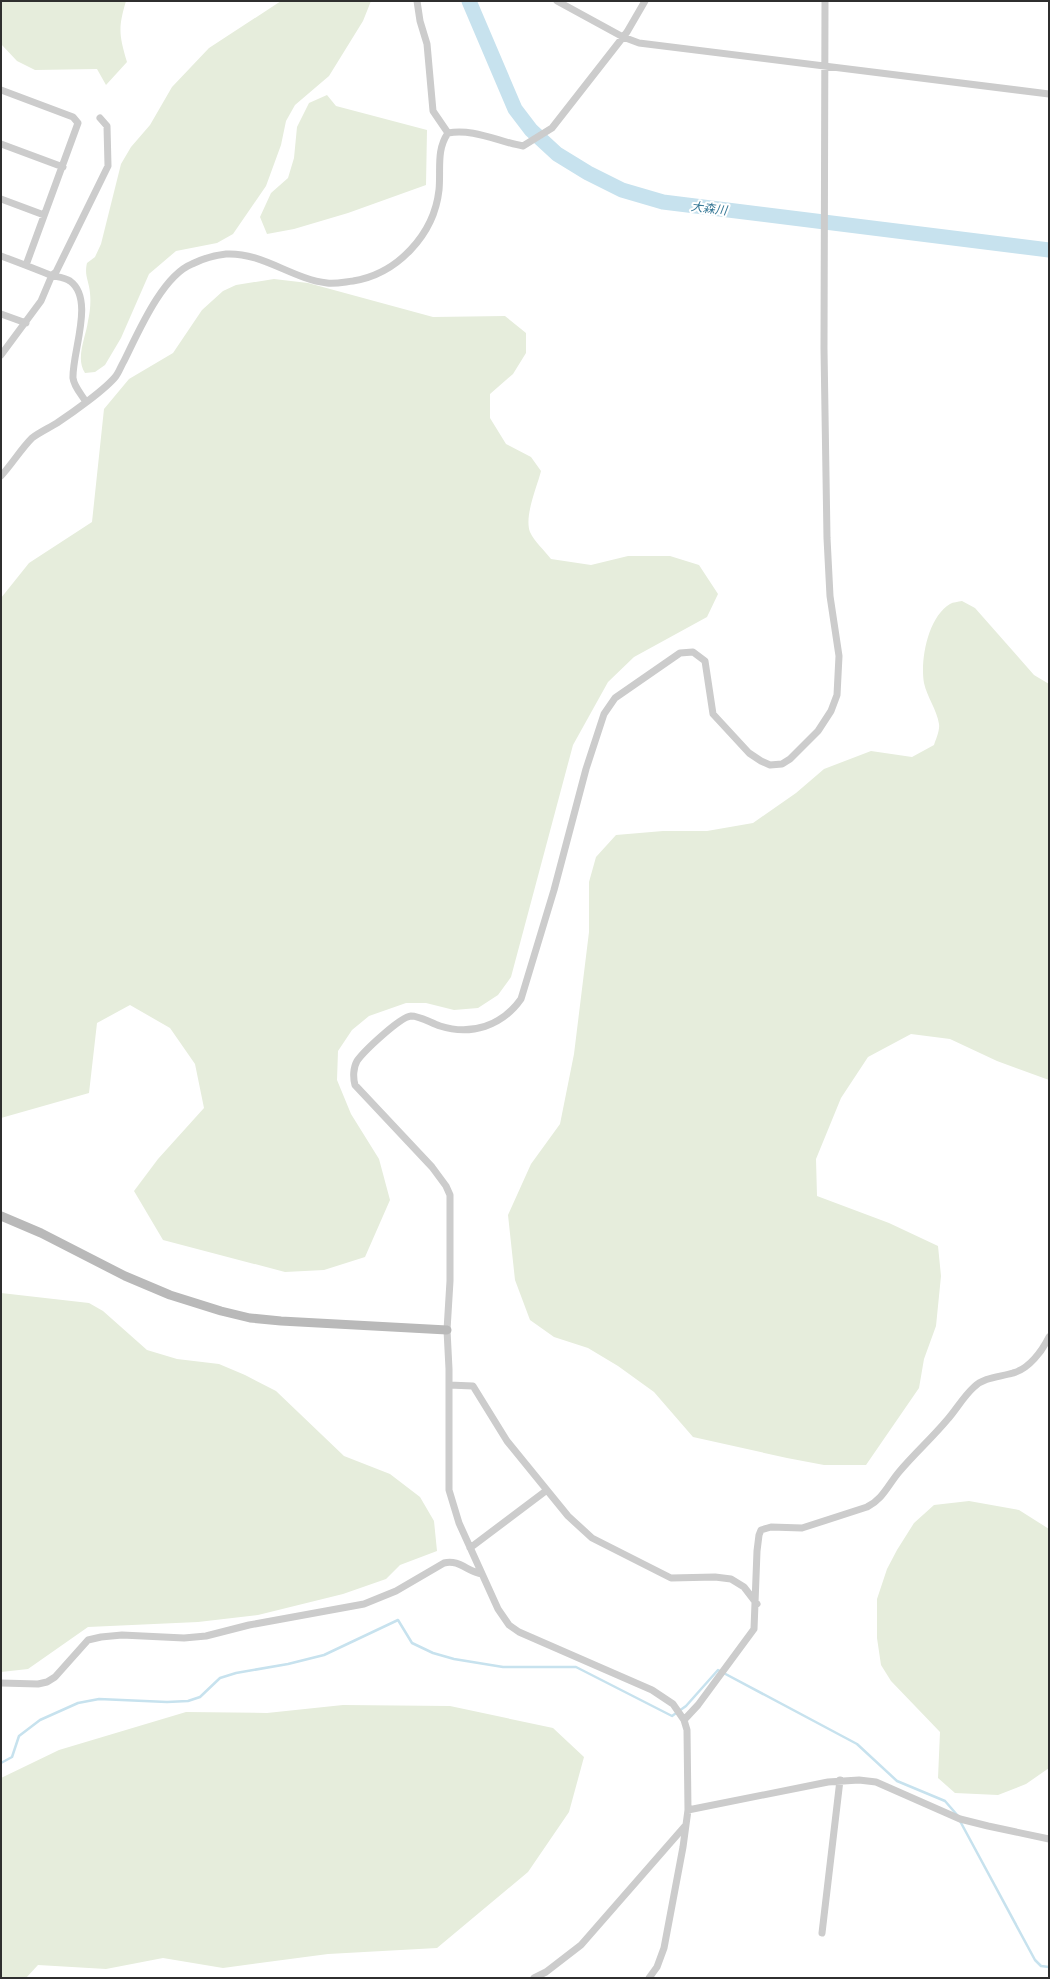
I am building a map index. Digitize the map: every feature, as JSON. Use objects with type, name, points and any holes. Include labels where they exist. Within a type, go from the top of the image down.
[{"type":"street","points":[[417,1],[420,22],[427,44],[433,111],[448,133]]},
{"type":"street","points":[[557,1],[623,37],[640,43],[1049,94]]},
{"type":"street","points":[[1,476],[31,439],[86,402],[116,376],[164,288],[179,271],[191,264],[215,256],[236,254],[256,259],[313,280],[339,283],[379,274],[395,264],[411,250],[423,234],[432,216],[439,189],[440,152],[442,141],[448,133],[466,132],[504,143],[523,146],[545,134],[552,128],[623,37],[645,1]]},
{"type":"street","points":[[649,1978],[657,1967],[664,1948],[683,1846],[688,1810],[687,1736],[684,1720],[673,1704],[652,1690],[526,1634],[509,1625],[498,1609],[459,1523],[449,1490],[449,1385],[447,1330],[450,1281],[450,1195],[446,1186],[432,1167],[355,1085],[353,1078],[356,1062],[370,1047],[406,1018],[417,1017],[442,1026],[459,1030],[475,1029],[491,1026],[514,1010],[521,999],[526,986],[586,769],[604,714],[615,698],[633,684],[680,653],[693,652],[705,661],[713,714],[749,753],[761,762],[782,764],[790,759],[824,723],[837,695],[839,656],[830,596],[827,538],[824,349],[825,1]]},
{"type":"street","points":[[1,90],[73,117],[78,123],[26,265]]},
{"type":"street","points":[[1,355],[41,301],[52,275],[56,272],[108,166],[107,126],[100,118]]},
{"type":"street","points":[[1,144],[63,167]]},
{"type":"street","points":[[1,199],[44,215]]},
{"type":"street","points":[[1,256],[69,281],[78,290],[81,297],[82,310],[73,379],[86,402]]},
{"type":"street","points":[[1,314],[26,323]]},
{"type":"street","points":[[1,1216],[41,1233],[140,1282],[221,1311],[250,1318],[281,1321],[447,1330]]},
{"type":"street","points":[[684,1720],[698,1705],[754,1629],[757,1550],[761,1530],[772,1527],[802,1528],[876,1503],[898,1473],[947,1420],[979,1382],[1015,1373],[1031,1362],[1044,1348],[1049,1338]]},
{"type":"street","points":[[449,1385],[473,1386],[507,1441],[568,1516],[599,1542],[671,1578],[731,1578],[744,1587],[756,1604]]},
{"type":"street","points":[[470,1548],[547,1490]]},
{"type":"street","points":[[1,1683],[38,1684],[47,1682],[55,1677],[88,1640],[101,1637],[122,1635],[184,1638],[206,1636],[249,1625],[364,1604],[396,1591],[444,1563],[450,1562],[461,1564],[475,1573],[482,1574]]},
{"type":"street","points":[[688,1810],[840,1780],[876,1782],[960,1819],[1049,1839]]},
{"type":"street","points":[[822,1933],[840,1780]]},
{"type":"street","points":[[534,1978],[546,1972],[581,1945],[685,1826]]},
{"type":"green space","points":[[1,1],[126,1],[120,32],[127,62],[106,85],[97,69],[35,70],[17,61],[1,44]]},
{"type":"green space","points":[[281,1],[371,1],[363,21],[329,76],[295,105],[286,121],[281,145],[266,186],[233,234],[217,243],[176,251],[149,274],[121,338],[105,365],[95,372],[85,373],[82,367],[81,354],[90,307],[86,267],[87,263],[95,257],[101,244],[121,164],[131,147],[150,125],[172,87],[209,48]]},
{"type":"green space","points":[[327,95],[336,106],[427,130],[426,185],[348,213],[294,229],[267,234],[260,217],[271,193],[288,178],[294,158],[297,127],[309,103]]},
{"type":"green space","points":[[274,279],[308,283],[433,317],[505,316],[526,333],[526,353],[513,374],[490,394],[490,418],[506,444],[531,457],[541,471],[529,518],[530,532],[534,539],[551,559],[591,565],[628,556],[670,556],[699,565],[718,594],[707,617],[634,657],[608,682],[573,745],[511,977],[498,995],[478,1008],[454,1010],[426,1003],[406,1003],[369,1016],[352,1030],[338,1051],[337,1080],[351,1114],[379,1159],[390,1200],[365,1257],[324,1270],[285,1272],[163,1240],[134,1191],[158,1159],[204,1108],[195,1064],[170,1028],[130,1005],[97,1023],[89,1093],[1,1118],[1,598],[29,563],[92,522],[104,409],[129,379],[173,353],[202,310],[223,291],[236,285]]},
{"type":"green space","points":[[962,601],[975,608],[1034,675],[1049,684],[1049,1080],[997,1061],[950,1039],[911,1034],[868,1057],[841,1098],[816,1159],[817,1196],[889,1223],[938,1246],[941,1276],[936,1326],[924,1359],[919,1388],[866,1465],[824,1465],[693,1437],[654,1392],[618,1366],[588,1348],[554,1337],[530,1320],[515,1280],[508,1215],[531,1164],[560,1124],[574,1054],[589,932],[589,882],[596,857],[616,835],[663,831],[707,831],[753,823],[796,793],[824,769],[871,751],[912,757],[934,745],[939,724],[924,683],[923,663],[927,640],[936,619],[942,610],[954,602]]},
{"type":"green space","points":[[1,1293],[89,1303],[103,1311],[147,1350],[177,1359],[219,1364],[276,1391],[344,1456],[390,1474],[420,1497],[434,1521],[437,1551],[400,1565],[386,1579],[343,1594],[258,1615],[198,1622],[88,1627],[28,1669],[1,1672]]},
{"type":"green space","points":[[969,1501],[1019,1510],[1049,1529],[1049,1768],[1026,1784],[998,1795],[955,1793],[938,1778],[940,1732],[891,1681],[881,1665],[877,1638],[877,1599],[887,1569],[914,1523],[934,1505]]},
{"type":"green space","points":[[343,1705],[450,1706],[553,1728],[584,1757],[569,1812],[528,1872],[437,1948],[328,1954],[223,1968],[163,1958],[106,1969],[38,1965],[26,1978],[1,1978],[1,1778],[59,1750],[186,1712],[267,1713]]},
{"type":"waterway","name":"大森川","points":[[469,1],[515,109],[531,130],[557,154],[588,173],[622,190],[663,202],[1049,250]]},
{"type":"waterway","points":[[1,1763],[12,1757],[19,1736],[40,1720],[78,1703],[99,1699],[167,1702],[188,1701],[200,1697],[220,1678],[236,1673],[288,1664],[324,1655],[398,1620],[412,1643],[433,1653],[454,1659],[503,1667],[576,1667],[672,1716],[686,1706],[718,1670],[857,1744],[897,1781],[945,1801],[958,1816]]},
{"type":"waterway","points":[[960,1821],[1035,1960],[1041,1966],[1049,1967]]}]
